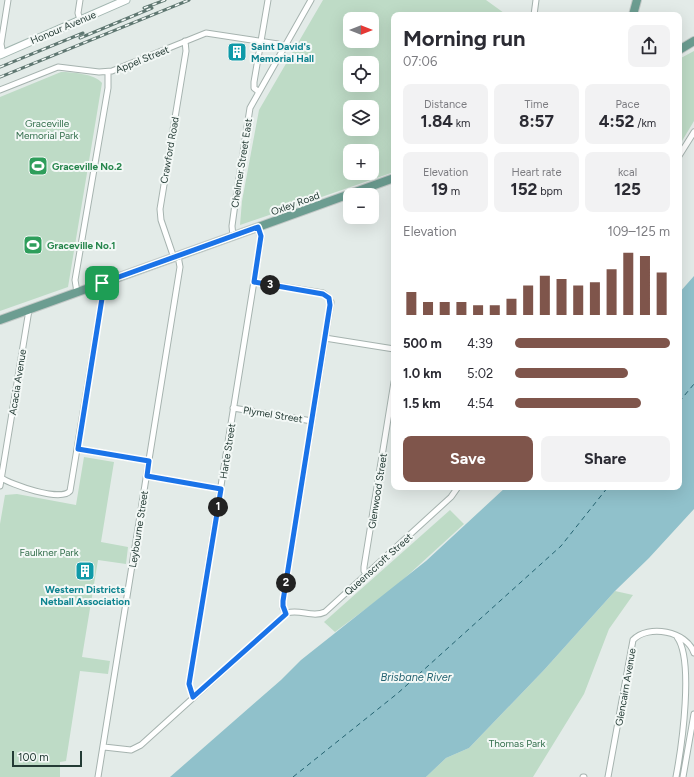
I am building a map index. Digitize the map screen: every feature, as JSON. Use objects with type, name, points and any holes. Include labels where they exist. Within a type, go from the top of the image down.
[{"type":"main road","name":"Honour Avenue","points":[[1,54],[124,0]]},
{"type":"main road","points":[[635,12],[637,0]]},
{"type":"main road","points":[[682,48],[694,41]]},
{"type":"main road","name":"Oxley Road","points":[[0,320],[391,179]]},
{"type":"street","points":[[1,54],[1,44],[8,0]]},
{"type":"street","points":[[80,0],[78,13],[80,20]]},
{"type":"street","points":[[259,92],[255,89],[254,85],[268,0]]},
{"type":"street","name":"Chelmer Street East","points":[[233,237],[232,226],[234,204],[250,112],[259,92],[311,0]]},
{"type":"street","points":[[534,12],[536,0]]},
{"type":"street","name":"Appel Street","points":[[0,90],[58,67],[108,72],[209,33],[285,46]]},
{"type":"street","name":"Crawford Road","points":[[176,257],[159,212],[186,51],[185,41]]},
{"type":"street","points":[[77,292],[75,280],[108,88],[108,72]]},
{"type":"street","points":[[682,151],[694,132]]},
{"type":"street","name":"Harte Street","points":[[193,697],[189,684],[261,236],[258,227]]},
{"type":"street","name":"Leybourne Street","points":[[98,777],[180,267],[176,257]]},
{"type":"street","points":[[104,747],[131,750],[137,748],[286,614],[283,601],[330,305],[328,297],[320,293],[254,282]]},
{"type":"street","points":[[1,477],[33,490],[60,495],[66,494],[72,487],[103,292],[102,283]]},
{"type":"street","name":"Acacia Avenue","points":[[0,486],[29,310]]},
{"type":"street","points":[[325,338],[391,349]]},
{"type":"street","name":"Glenwood Street","points":[[366,575],[364,567],[391,400]]},
{"type":"street","name":"Plymel Street","points":[[234,408],[312,421]]},
{"type":"street","points":[[78,449],[149,461]]},
{"type":"street","points":[[147,476],[221,489]]},
{"type":"street","name":"Queenscroft Street","points":[[286,614],[294,612],[317,615],[323,614],[455,494],[457,490]]},
{"type":"street","name":"Glencairn Avenue","points":[[608,777],[634,640],[641,634],[650,631],[674,635],[688,642],[694,653]]},
{"type":"street","points":[[674,635],[682,642],[687,653],[690,693],[676,777]]},
{"type":"street","points":[[683,777],[694,714]]},
{"type":"green space","points":[[323,0],[486,0],[503,12],[391,12],[391,173],[379,177],[379,144],[343,144],[343,180],[371,180],[348,188],[343,188],[343,190],[240,225],[242,201],[259,110]]},
{"type":"green space","points":[[694,51],[694,121],[682,141],[682,57]]},
{"type":"green space","name":"Graceville Memorial Park","points":[[61,72],[77,73],[94,77],[102,83],[68,287],[0,311],[0,97]]},
{"type":"green space","name":"Faulkner Park","points":[[84,457],[114,462],[101,542],[128,547],[126,564],[98,560],[82,657],[110,661],[108,674],[80,671],[66,761],[60,762],[60,777],[0,777],[0,524],[5,495],[17,494],[76,505]]},
{"type":"green space","points":[[450,510],[464,524],[395,587],[335,632],[324,622]]},
{"type":"green space","name":"Thomas Park","points":[[615,591],[633,595],[609,629],[584,694],[533,777],[426,777],[446,758],[469,748],[544,670]]},
{"type":"water","name":"Brisbane River","points":[[694,276],[694,509],[649,558],[615,591],[544,670],[469,748],[446,758],[426,777],[170,777],[281,680],[301,660],[426,561],[503,490],[682,490],[682,290]]},
{"type":"ferry route","points":[[682,398],[694,384]]},
{"type":"ferry route","points":[[293,777],[398,693],[561,546],[606,490]]},
{"type":"railway","points":[[144,8],[165,0]]},
{"type":"railway","points":[[0,77],[189,0]]},
{"type":"railway","points":[[80,38],[152,8]]},
{"type":"railway","points":[[0,67],[83,33]]},
{"type":"place","name":"Saint David's Memorial Hall","points":[[237,52]]},
{"type":"place","name":"Graceville No.2","points":[[38,166]]},
{"type":"place","name":"Graceville No.1","points":[[33,245]]},
{"type":"place","name":"Western Districts Netball Association","points":[[85,571]]},
{"type":"route","points":[[258,227],[261,236],[254,282],[323,294],[330,300],[283,601],[283,609],[286,614],[193,697],[189,684],[221,489],[147,476],[149,461],[78,449],[103,292],[102,283],[258,227]]}]
